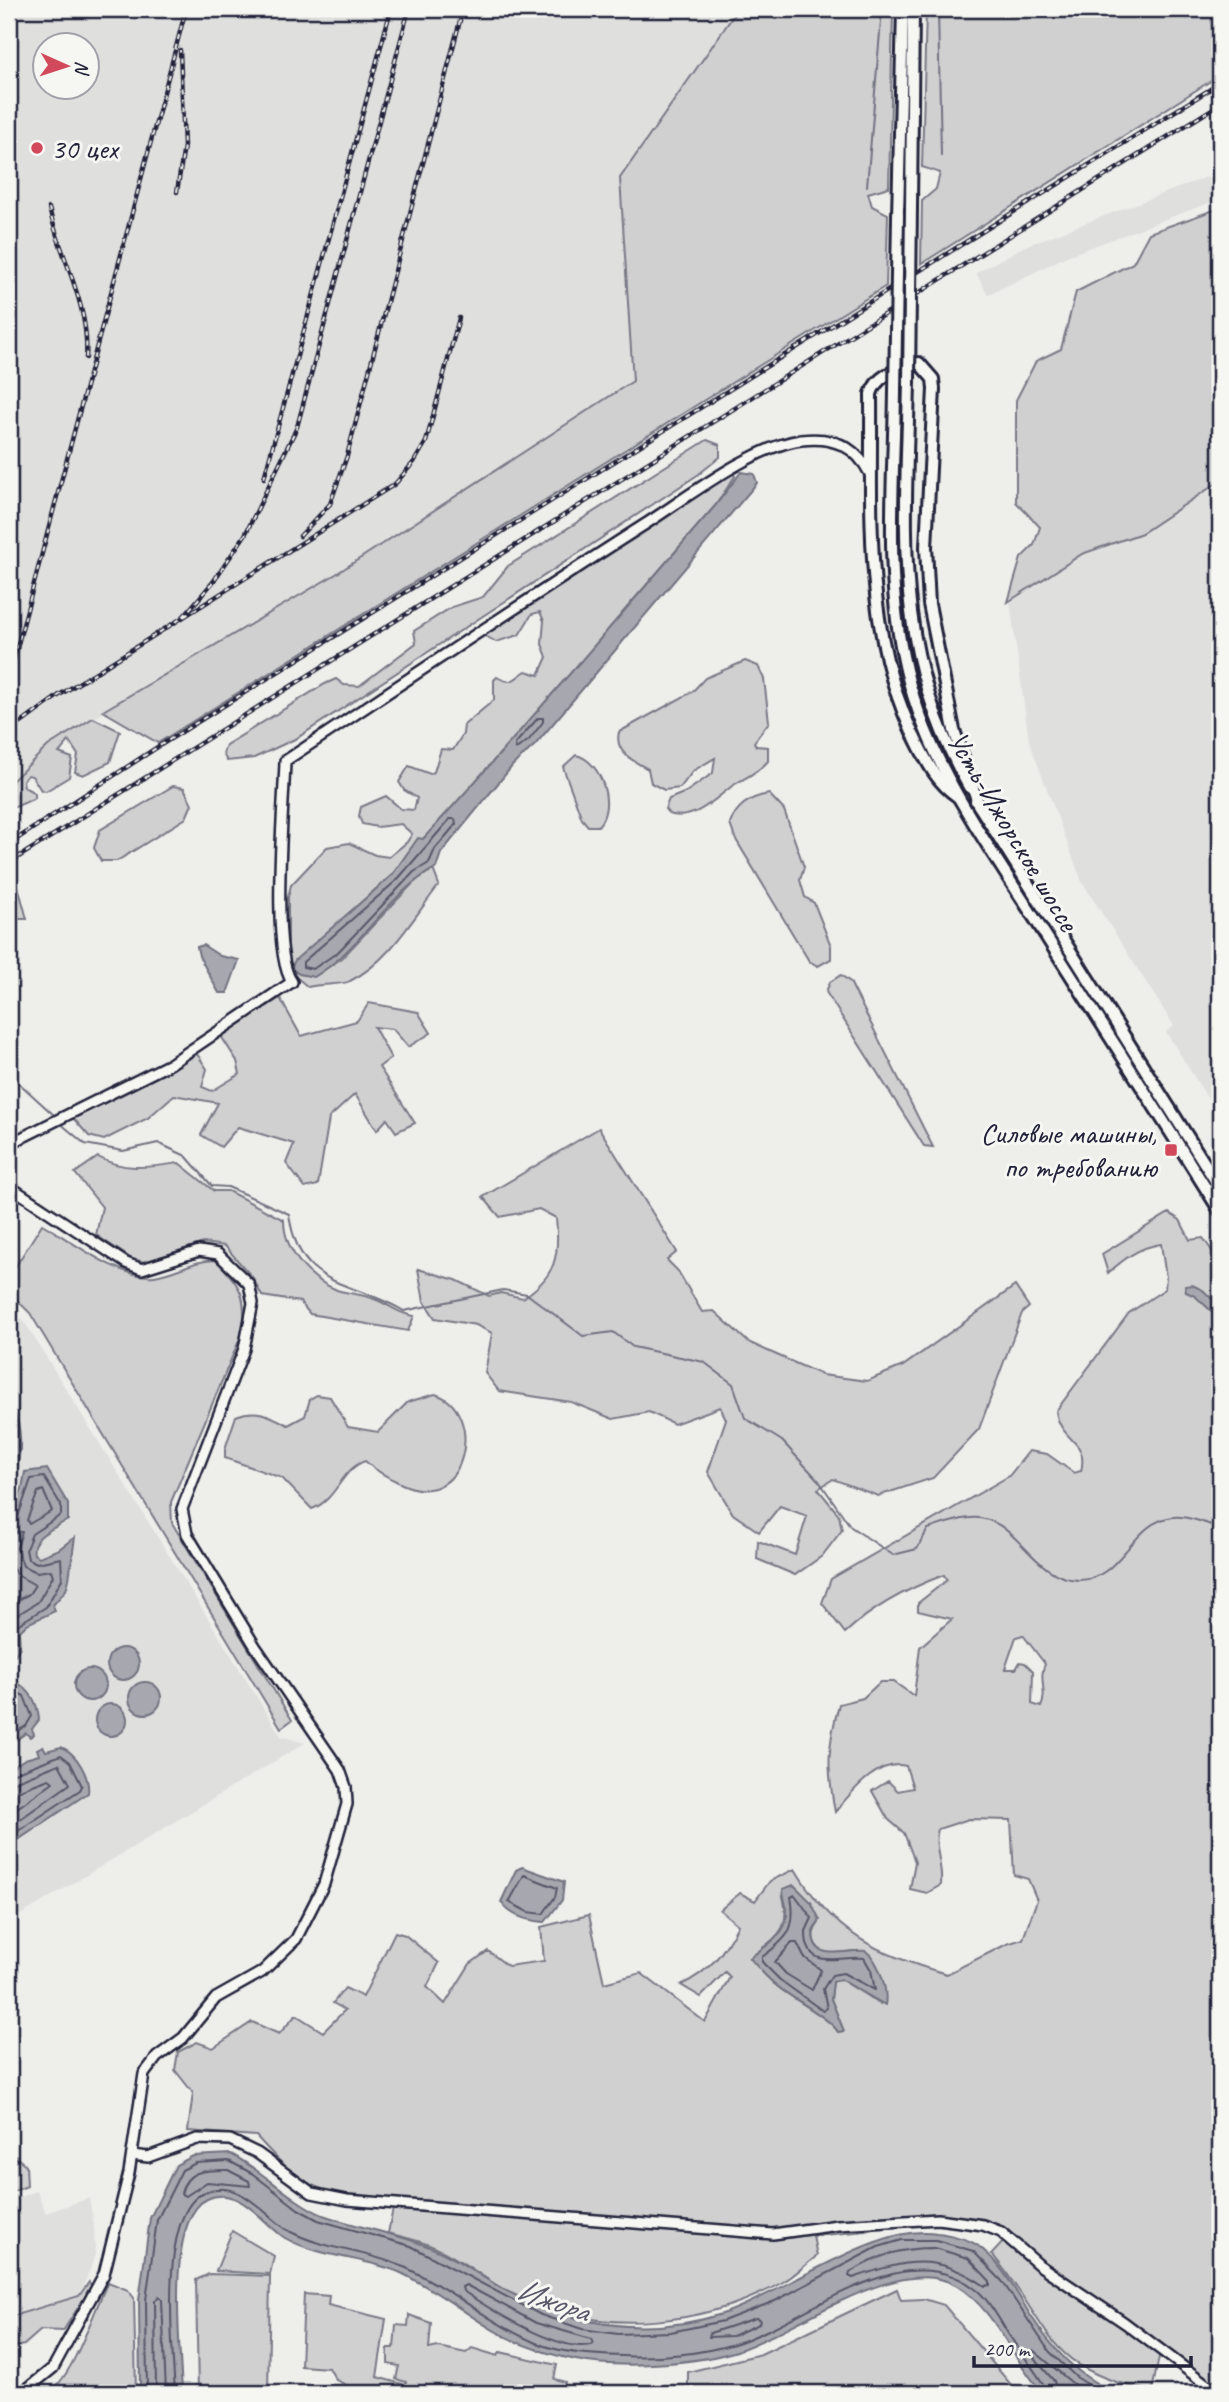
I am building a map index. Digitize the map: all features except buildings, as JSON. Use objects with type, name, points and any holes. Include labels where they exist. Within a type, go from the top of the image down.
[{"type":"street","name":"Усть-Ижорское шоссе","points":[[903,9],[893,546],[899,631],[919,715],[957,796],[1220,1211]]},
{"type":"street","name":"Усть-Ижорское шоссе","points":[[913,9],[906,554],[913,640],[928,702],[941,734],[979,806],[1220,1188]]},
{"type":"street","points":[[957,796],[942,785],[920,750],[906,720],[886,662],[876,591],[872,478],[874,385],[885,375],[919,363],[933,379],[934,389],[926,547],[929,604],[954,730],[979,806]]},
{"type":"street","points":[[851,447],[864,443],[872,435]]},
{"type":"street","points":[[9,1144],[170,1064],[292,982],[284,960],[280,928],[285,761],[510,611],[732,468],[781,444],[802,439],[820,439],[851,447],[862,458],[872,478]]},
{"type":"street","points":[[9,1186],[126,1263],[142,1269],[199,1251],[218,1254],[249,1284],[252,1312],[244,1349],[182,1509],[182,1520],[187,1534],[255,1646],[340,1770],[347,1797],[324,1884],[296,1939],[262,1972],[216,1998],[183,2038],[157,2057],[144,2074],[132,2155],[104,2274],[53,2368],[22,2393]]},
{"type":"street","points":[[132,2155],[148,2157],[197,2139],[230,2140],[257,2153],[312,2193],[347,2200],[773,2234],[938,2219],[983,2225],[1001,2232],[1039,2265],[1125,2323],[1218,2393]]},
{"type":"shaded area","points":[[9,9],[738,9],[620,178],[633,381],[336,574],[48,746],[9,784]]},
{"type":"shaded area","points":[[738,9],[893,9],[889,187],[868,193],[872,206],[888,214],[886,286],[158,743],[103,711],[336,574],[633,381],[620,178]]},
{"type":"shaded area","points":[[926,9],[1220,9],[1220,75],[921,264],[922,201],[936,189],[940,173],[922,167]]},
{"type":"shaded area","points":[[1220,172],[1220,199],[1067,256],[988,295],[976,273],[1025,246]]},
{"type":"shaded area","points":[[1220,208],[1220,481],[1142,533],[1082,554],[1008,602],[1021,558],[1034,545],[1040,527],[1016,502],[1016,400],[1036,361],[1061,349],[1076,292],[1133,263],[1149,233]]},
{"type":"shaded area","points":[[707,440],[720,445],[720,457],[699,474],[297,738],[254,758],[227,761],[223,754],[226,745],[336,679],[344,685],[359,686],[416,643],[414,631],[452,607],[483,597],[508,566]]},
{"type":"shaded area","points":[[732,472],[735,476],[715,506],[497,757],[423,839],[418,839],[392,875],[299,957],[295,972],[314,977],[342,958],[419,877],[433,869],[439,885],[388,951],[364,973],[346,983],[308,987],[290,972],[288,897],[291,885],[327,847],[349,843],[375,855],[389,857],[407,842],[412,834],[401,824],[377,827],[362,824],[359,816],[361,807],[386,796],[401,809],[414,810],[417,798],[404,790],[399,782],[409,766],[430,774],[434,772],[441,749],[453,750],[463,734],[464,725],[494,700],[494,680],[497,677],[510,681],[526,671],[539,675],[547,657],[542,644],[544,621],[540,612],[532,614],[519,635],[496,642],[484,635],[724,473]]},
{"type":"shaded area","points":[[1220,481],[1220,1118],[1166,1032],[1174,1026],[1082,882],[1029,741],[1010,602],[1082,555],[1143,533]]},
{"type":"shaded area","points":[[745,661],[758,666],[764,679],[769,722],[754,742],[756,746],[768,747],[768,761],[703,808],[686,815],[669,814],[665,809],[669,799],[686,792],[713,773],[715,758],[693,771],[680,788],[664,790],[651,783],[648,769],[622,750],[618,739],[619,732],[692,692],[705,678]]},
{"type":"shaded area","points":[[93,718],[120,731],[110,762],[83,775],[75,772],[78,755],[69,741],[59,753],[72,758],[69,777],[46,791],[41,790],[32,776],[28,775],[23,780],[24,787],[35,793],[35,798],[15,807],[9,806],[9,784],[48,746]]},
{"type":"shaded area","points":[[576,755],[593,766],[604,786],[606,808],[598,826],[588,826],[582,819],[563,767]]},
{"type":"shaded area","points":[[173,786],[184,788],[192,804],[186,818],[117,861],[101,861],[94,848],[100,830]]},
{"type":"shaded area","points":[[769,794],[784,810],[804,867],[800,880],[805,897],[814,903],[831,946],[831,959],[818,966],[809,961],[735,838],[730,824],[745,803]]},
{"type":"shaded area","points":[[9,884],[18,886],[27,919],[18,919],[9,913]]},
{"type":"shaded area","points":[[841,975],[850,982],[933,1147],[924,1146],[826,992],[830,982]]},
{"type":"shaded area","points":[[280,998],[301,1036],[357,1021],[369,1003],[418,1012],[431,1033],[408,1047],[393,1029],[374,1027],[391,1058],[379,1067],[415,1123],[396,1132],[387,1119],[377,1130],[355,1094],[329,1118],[318,1185],[305,1188],[286,1163],[294,1144],[238,1127],[221,1147],[201,1135],[218,1103],[174,1095],[148,1118],[104,1140],[89,1136],[73,1118],[171,1070],[197,1054],[207,1069],[202,1087],[212,1091],[240,1074],[237,1061],[221,1036]]},
{"type":"shaded area","points":[[599,1128],[677,1252],[667,1260],[678,1271],[702,1312],[714,1311],[748,1342],[822,1375],[867,1381],[903,1366],[1015,1286],[1029,1307],[1022,1313],[979,1429],[933,1478],[878,1496],[833,1479],[818,1489],[839,1515],[842,1530],[822,1556],[795,1575],[757,1559],[758,1541],[795,1555],[807,1516],[780,1506],[759,1532],[733,1514],[708,1472],[726,1419],[720,1407],[674,1424],[649,1412],[613,1419],[571,1402],[499,1391],[485,1373],[492,1333],[476,1325],[435,1318],[424,1301],[418,1269],[456,1280],[489,1296],[501,1293],[523,1298],[543,1282],[556,1254],[556,1218],[539,1209],[500,1217],[483,1197]]},
{"type":"shaded area","points":[[98,1157],[128,1167],[179,1163],[214,1191],[228,1191],[284,1220],[288,1242],[307,1271],[337,1290],[370,1297],[414,1316],[408,1331],[310,1314],[300,1302],[262,1296],[253,1278],[225,1246],[203,1243],[145,1262],[132,1259],[96,1235],[102,1207],[75,1173]]},
{"type":"shaded area","points":[[1169,1213],[1180,1220],[1190,1240],[1203,1238],[1220,1262],[1220,2388],[1160,2352],[1152,2391],[1117,2382],[1090,2371],[1070,2358],[1054,2343],[992,2254],[1006,2239],[980,2221],[902,2220],[866,2231],[813,2236],[817,2256],[787,2279],[753,2297],[688,2316],[654,2321],[586,2318],[553,2311],[521,2299],[441,2250],[388,2233],[395,2199],[349,2195],[316,2187],[288,2169],[256,2136],[188,2131],[193,2093],[175,2070],[178,2052],[197,2042],[213,2048],[252,2022],[279,2034],[296,2015],[323,2032],[345,2010],[333,2003],[345,1988],[363,1997],[395,1932],[405,1935],[439,1963],[427,1987],[445,2004],[470,1964],[488,1951],[508,1966],[544,1961],[541,1927],[589,1915],[604,1983],[641,1973],[705,2022],[730,1977],[725,1972],[701,1997],[681,1985],[700,1974],[715,1960],[738,1925],[720,1910],[740,1893],[755,1901],[770,1881],[795,1869],[825,1910],[842,1925],[879,1949],[922,1967],[947,1974],[1007,1944],[1023,1939],[1037,1900],[1028,1879],[1014,1875],[1011,1820],[969,1819],[938,1829],[941,1885],[927,1893],[910,1889],[915,1862],[904,1833],[888,1819],[872,1791],[888,1781],[898,1791],[913,1788],[906,1766],[895,1765],[875,1772],[857,1787],[835,1812],[830,1758],[832,1733],[839,1704],[863,1698],[880,1682],[894,1682],[914,1696],[920,1647],[952,1619],[918,1611],[918,1603],[947,1580],[944,1575],[905,1592],[867,1615],[845,1633],[822,1603],[831,1579],[1009,1476],[1029,1451],[1047,1454],[1074,1473],[1081,1471],[1081,1452],[1063,1429],[1056,1411],[1129,1313],[1165,1289],[1161,1244],[1132,1254],[1108,1273],[1102,1254]],"holes":[[[1023,1635],[1045,1664],[1041,1707],[1032,1704],[1033,1671],[1020,1662],[1016,1669],[1005,1669],[1016,1637]],[[783,1896],[819,1923],[814,1931],[814,1939],[816,1946],[823,1953],[857,1951],[869,1955],[875,1961],[882,1984],[880,2004],[840,1979],[833,1981],[831,1999],[843,2031],[838,2032],[827,2020],[784,1991],[750,1958],[774,1939],[783,1926]]]},
{"type":"shaded area","points":[[42,1224],[111,1266],[127,1272],[154,1276],[216,1260],[237,1285],[243,1299],[243,1331],[171,1502],[172,1523],[292,1720],[281,1728],[30,1313],[9,1292],[9,1277]]},
{"type":"shaded area","points":[[22,1318],[281,1736],[305,1743],[9,1922],[9,1327]]},
{"type":"shaded area","points":[[435,1394],[451,1403],[461,1419],[464,1437],[462,1456],[455,1473],[442,1485],[424,1489],[402,1484],[365,1461],[350,1471],[327,1499],[312,1509],[282,1478],[225,1458],[225,1449],[236,1416],[263,1414],[288,1425],[305,1416],[310,1399],[317,1395],[330,1397],[348,1427],[378,1432],[408,1402]]},
{"type":"shaded area","points":[[9,2152],[26,2165],[27,2186],[9,2193]]},
{"type":"shaded area","points":[[37,2191],[46,2213],[89,2198],[95,2256],[80,2295],[9,2315],[9,2201]]},
{"type":"shaded area","points":[[232,2231],[274,2256],[270,2274],[216,2271]]},
{"type":"shaded area","points":[[209,2274],[270,2276],[268,2393],[198,2393],[196,2280]]},
{"type":"shaded area","points":[[89,2282],[92,2286],[63,2331],[41,2330],[24,2345],[9,2348],[9,2317],[79,2296]]},
{"type":"shaded area","points":[[108,2282],[128,2290],[134,2298],[136,2393],[48,2393],[66,2374]]},
{"type":"shaded area","points":[[897,2289],[901,2300],[924,2299],[944,2305],[1018,2393],[685,2393],[688,2391],[688,2372],[761,2354]]},
{"type":"shaded area","points":[[304,2294],[329,2296],[328,2305],[386,2319],[377,2377],[402,2384],[402,2393],[349,2393],[350,2387],[336,2380],[329,2368],[301,2366]]},
{"type":"shaded area","points":[[409,2315],[431,2323],[429,2349],[438,2347],[466,2353],[472,2348],[498,2356],[500,2352],[557,2365],[554,2379],[565,2382],[563,2393],[406,2393],[406,2382],[396,2379],[399,2366],[388,2364],[388,2348],[394,2348],[396,2325],[408,2326]]},
{"type":"water","points":[[741,472],[754,474],[757,483],[535,745],[513,765],[441,853],[436,868],[404,891],[346,952],[314,977],[299,974],[291,968],[295,960],[392,875],[418,838],[423,839],[497,757],[715,506]]},
{"type":"water","points":[[203,945],[220,956],[239,960],[227,993],[219,993],[199,956],[197,947]]},
{"type":"water","points":[[1192,1285],[1203,1290],[1220,1307],[1220,1319],[1195,1296],[1186,1292],[1185,1286]]},
{"type":"water","points":[[9,1406],[19,1426],[20,1450],[9,1497]]},
{"type":"water","points":[[47,1469],[68,1504],[68,1520],[40,1537],[36,1542],[34,1554],[39,1557],[59,1549],[75,1537],[69,1579],[66,1590],[53,1605],[55,1611],[27,1624],[19,1632],[20,1647],[15,1655],[9,1655],[9,1522],[22,1489],[25,1472]]},
{"type":"water","points":[[123,1648],[134,1653],[139,1664],[134,1675],[123,1680],[112,1675],[107,1664],[112,1653]]},
{"type":"water","points":[[90,1669],[101,1674],[106,1685],[101,1696],[90,1701],[79,1696],[74,1685],[79,1674]]},
{"type":"water","points":[[9,1680],[21,1685],[30,1694],[39,1720],[32,1729],[34,1734],[30,1737],[26,1733],[9,1745]]},
{"type":"water","points":[[145,1682],[156,1687],[161,1698],[156,1709],[145,1714],[134,1709],[129,1698],[134,1687]]},
{"type":"water","points":[[111,1704],[122,1709],[127,1720],[122,1731],[111,1736],[100,1731],[95,1720],[100,1709]]},
{"type":"water","points":[[43,1746],[46,1751],[61,1747],[72,1754],[85,1773],[88,1793],[9,1846],[9,1769],[25,1759],[39,1755],[37,1749]]},
{"type":"water","points":[[522,1867],[564,1882],[562,1900],[545,1922],[520,1917],[509,1911],[501,1902],[516,1870]]},
{"type":"water","points":[[794,1885],[811,1902],[820,1920],[813,1931],[818,1948],[831,1953],[866,1951],[875,1961],[882,1976],[885,2005],[840,1979],[833,1982],[831,1999],[844,2031],[838,2032],[819,2015],[777,1986],[750,1958],[780,1933],[787,1919],[783,1889]]},
{"type":"water","points":[[231,2154],[323,2215],[434,2249],[529,2302],[556,2312],[610,2324],[665,2325],[722,2314],[886,2238],[913,2233],[937,2233],[958,2237],[977,2245],[994,2260],[1045,2335],[1079,2371],[1102,2386],[1139,2393],[1043,2393],[983,2308],[957,2286],[934,2278],[907,2278],[878,2286],[847,2298],[760,2342],[720,2355],[679,2362],[635,2365],[576,2360],[514,2341],[401,2273],[299,2245],[285,2238],[240,2201],[219,2196],[207,2199],[194,2212],[185,2233],[180,2259],[178,2320],[182,2393],[140,2393],[139,2300],[150,2218],[176,2165],[193,2156]]},
{"type":"waterway","points":[[867,186],[882,9]]},
{"type":"waterway","points":[[938,9],[941,156]]},
{"type":"waterway","points":[[9,1074],[55,1116]]},
{"type":"waterway","points":[[60,1123],[85,1144],[123,1151],[158,1143],[186,1156],[212,1186],[228,1187],[289,1214],[295,1239],[304,1257],[316,1270],[330,1279],[404,1311],[503,1290],[527,1294],[583,1336],[613,1332],[633,1347],[704,1362],[733,1384],[745,1418],[782,1441],[819,1481],[851,1527],[893,1555],[917,1549],[928,1529],[970,1518],[986,1519],[1000,1525],[1047,1569],[1061,1577],[1078,1580],[1093,1578],[1106,1571],[1136,1539],[1159,1521],[1184,1517],[1220,1528]]},
{"type":"railway","points":[[9,678],[186,9]]},
{"type":"railway","points":[[264,478],[391,9]]},
{"type":"railway","points":[[183,617],[213,582],[245,535],[297,427],[409,9]]},
{"type":"railway","points":[[300,536],[330,504],[347,456],[463,9]]},
{"type":"railway","points":[[177,192],[184,146],[180,50]]},
{"type":"railway","points":[[9,844],[156,748],[1220,83]]},
{"type":"railway","points":[[9,863],[1220,104]]},
{"type":"railway","points":[[49,208],[84,319],[86,358]]},
{"type":"railway","points":[[9,732],[58,696],[395,484],[414,462],[426,442],[459,318]]},
{"type":"place","name":"30 цех","points":[[37,148]]},
{"type":"place","name":"Силовые машины, по требованию","points":[[1171,1150]]},
{"type":"water label","name":"Ижора","points":[[553,2300]]}]
